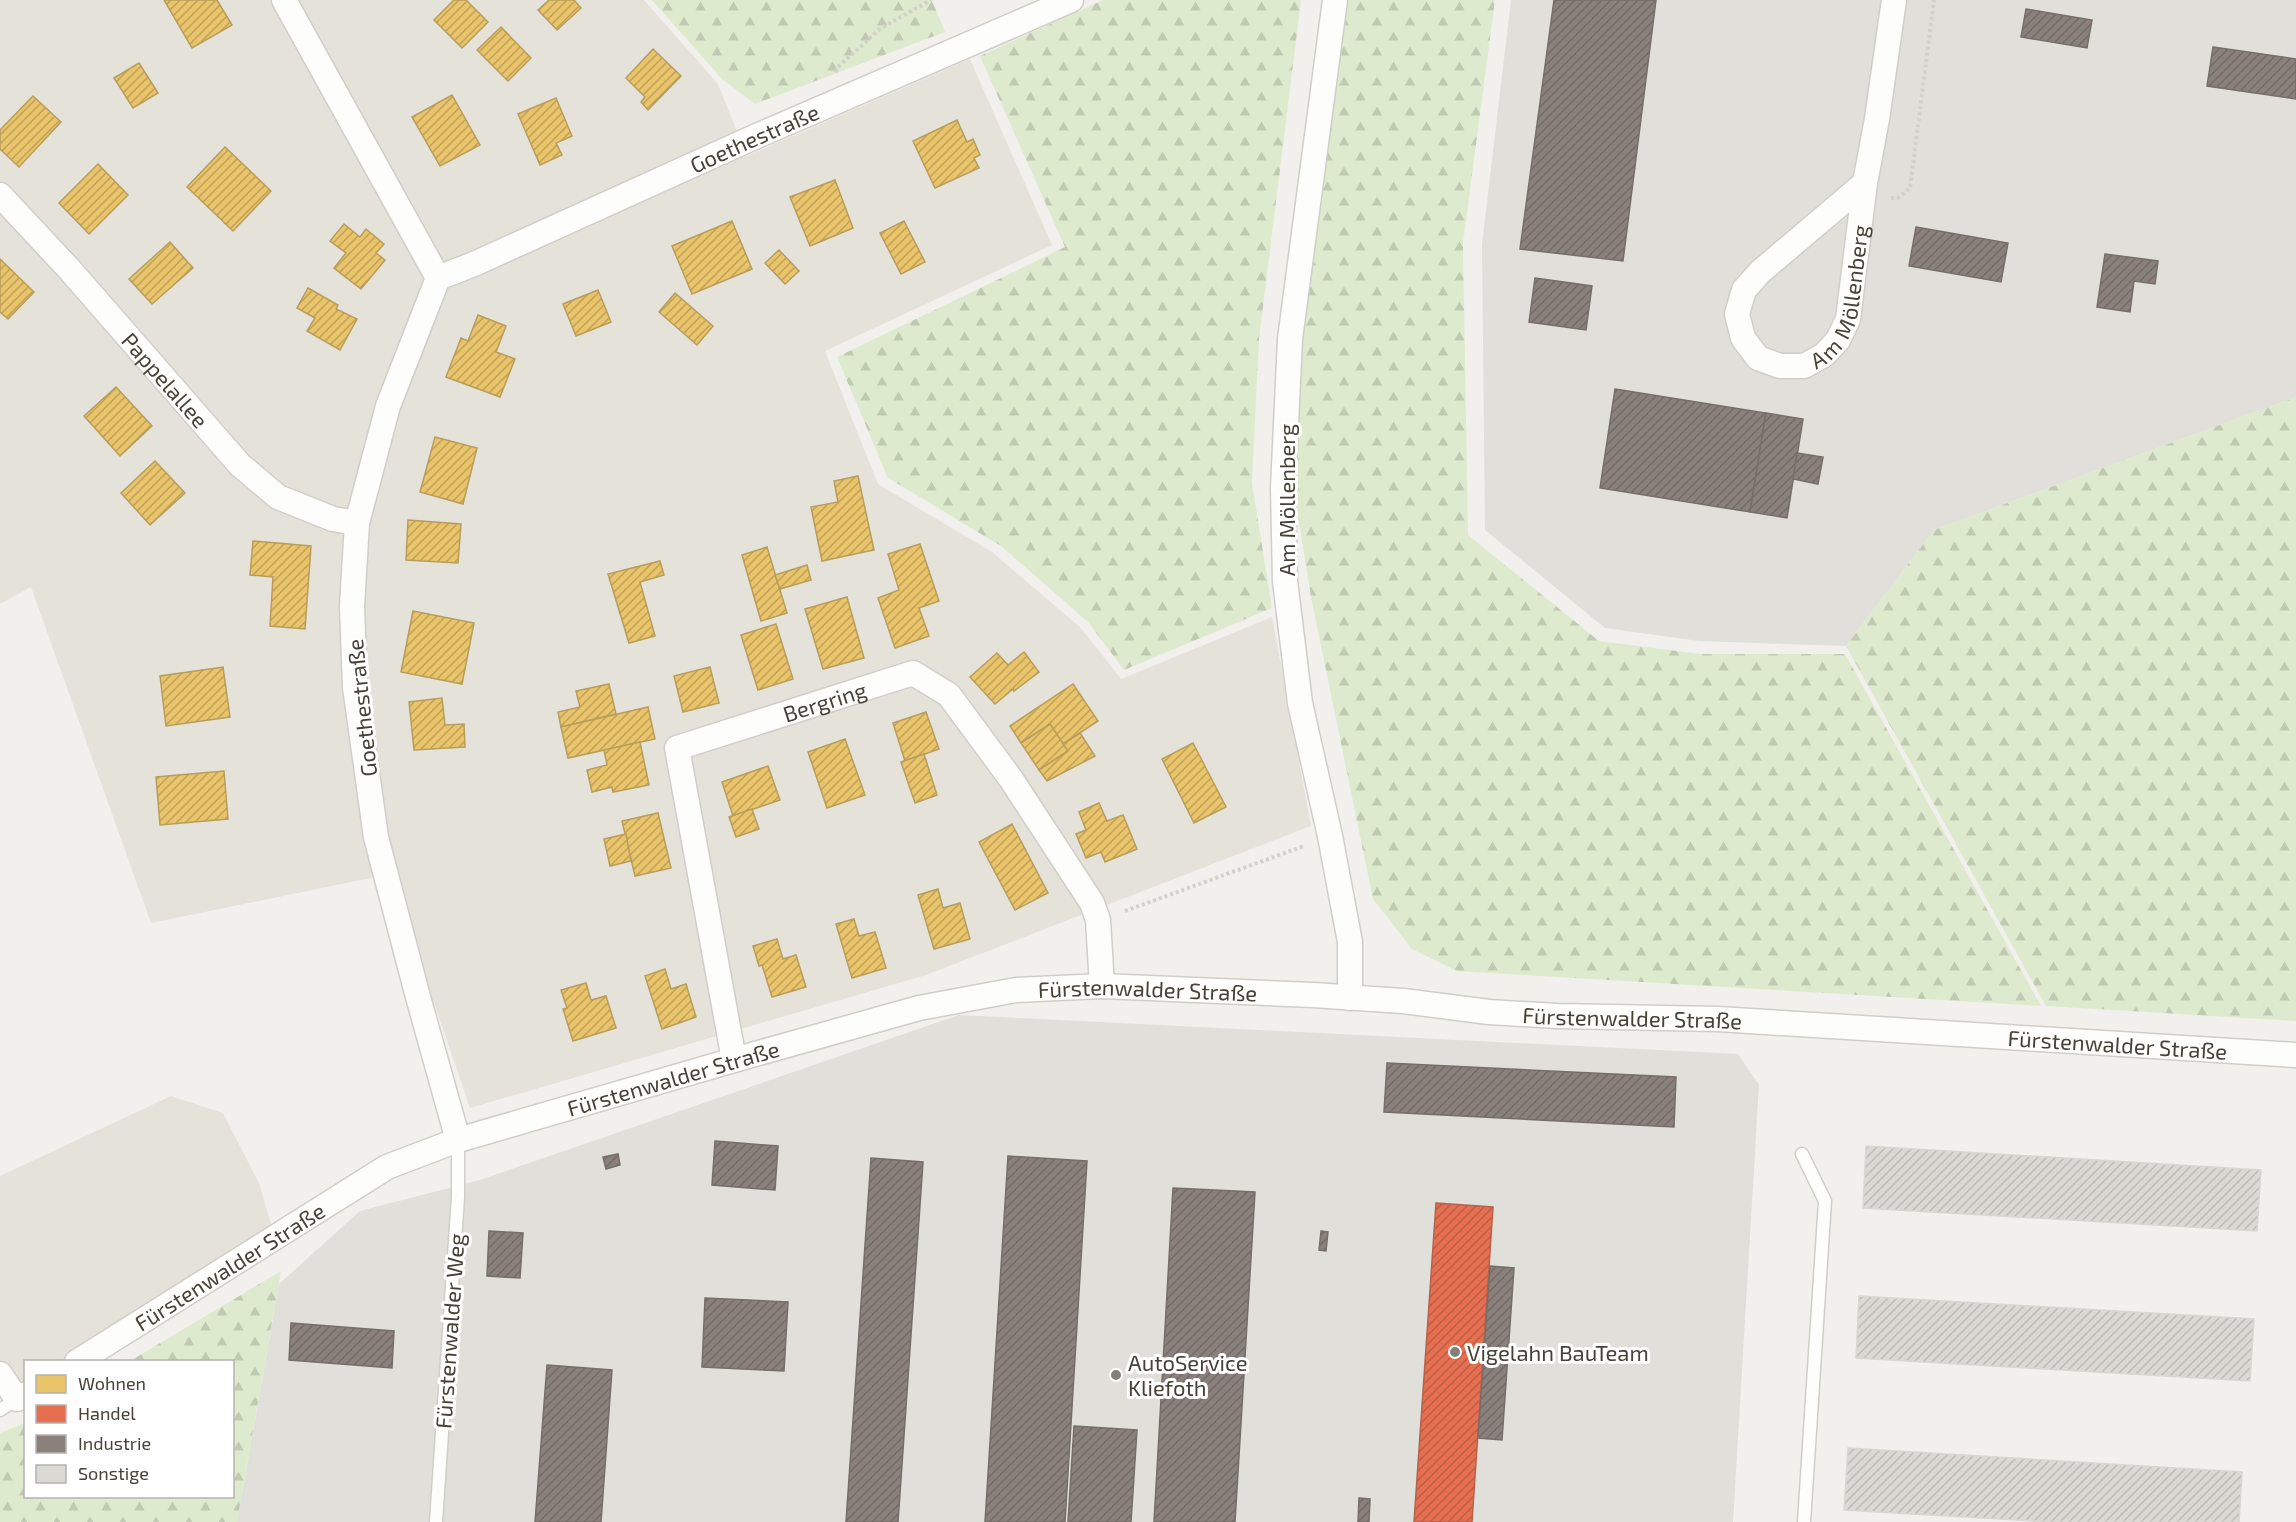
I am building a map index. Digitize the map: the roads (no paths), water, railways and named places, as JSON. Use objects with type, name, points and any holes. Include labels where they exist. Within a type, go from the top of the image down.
[{"type":"street","points":[[284,0],[438,278]]},
{"type":"street","name":"Goethestraße","points":[[458,1140],[376,837],[355,687],[352,606],[357,524],[388,406],[438,278],[474,264],[750,139],[1071,0]]},
{"type":"street","name":"Am Möllenberg","points":[[1335,0],[1290,339],[1283,488],[1285,581],[1299,692],[1350,942],[1350,998]]},
{"type":"street","name":"Am Möllenberg","points":[[1865,190],[1760,272],[1744,290],[1737,314],[1743,338],[1758,358],[1780,366],[1804,366],[1824,355],[1839,340],[1848,319],[1894,0]]},
{"type":"street","name":"Pappelallee","points":[[0,195],[70,270],[240,465],[278,497],[333,519],[357,524]]},
{"type":"street","name":"Bergring","points":[[734,1060],[677,748],[913,673],[949,695],[1011,779],[1092,903],[1098,920],[1102,986]]},
{"type":"street","name":"Fürstenwalder Straße","points":[[80,1360],[387,1167],[458,1140],[734,1060],[919,1008],[1016,990],[1102,986],[1350,998],[1403,1001],[1489,1012],[1545,1016],[1718,1019],[2296,1055]]},
{"type":"street","points":[[0,1374],[14,1401]]},
{"type":"lane","name":"Fürstenwalder Weg","points":[[436,1522],[458,1197],[458,1140]]},
{"type":"lane","points":[[1802,1154],[1825,1201],[1804,1522]]},
{"type":"place","name":"Vigelahn BauTeam","points":[[1455,1352]]},
{"type":"place","name":"AutoService Kliefoth","points":[[1116,1375]]}]
